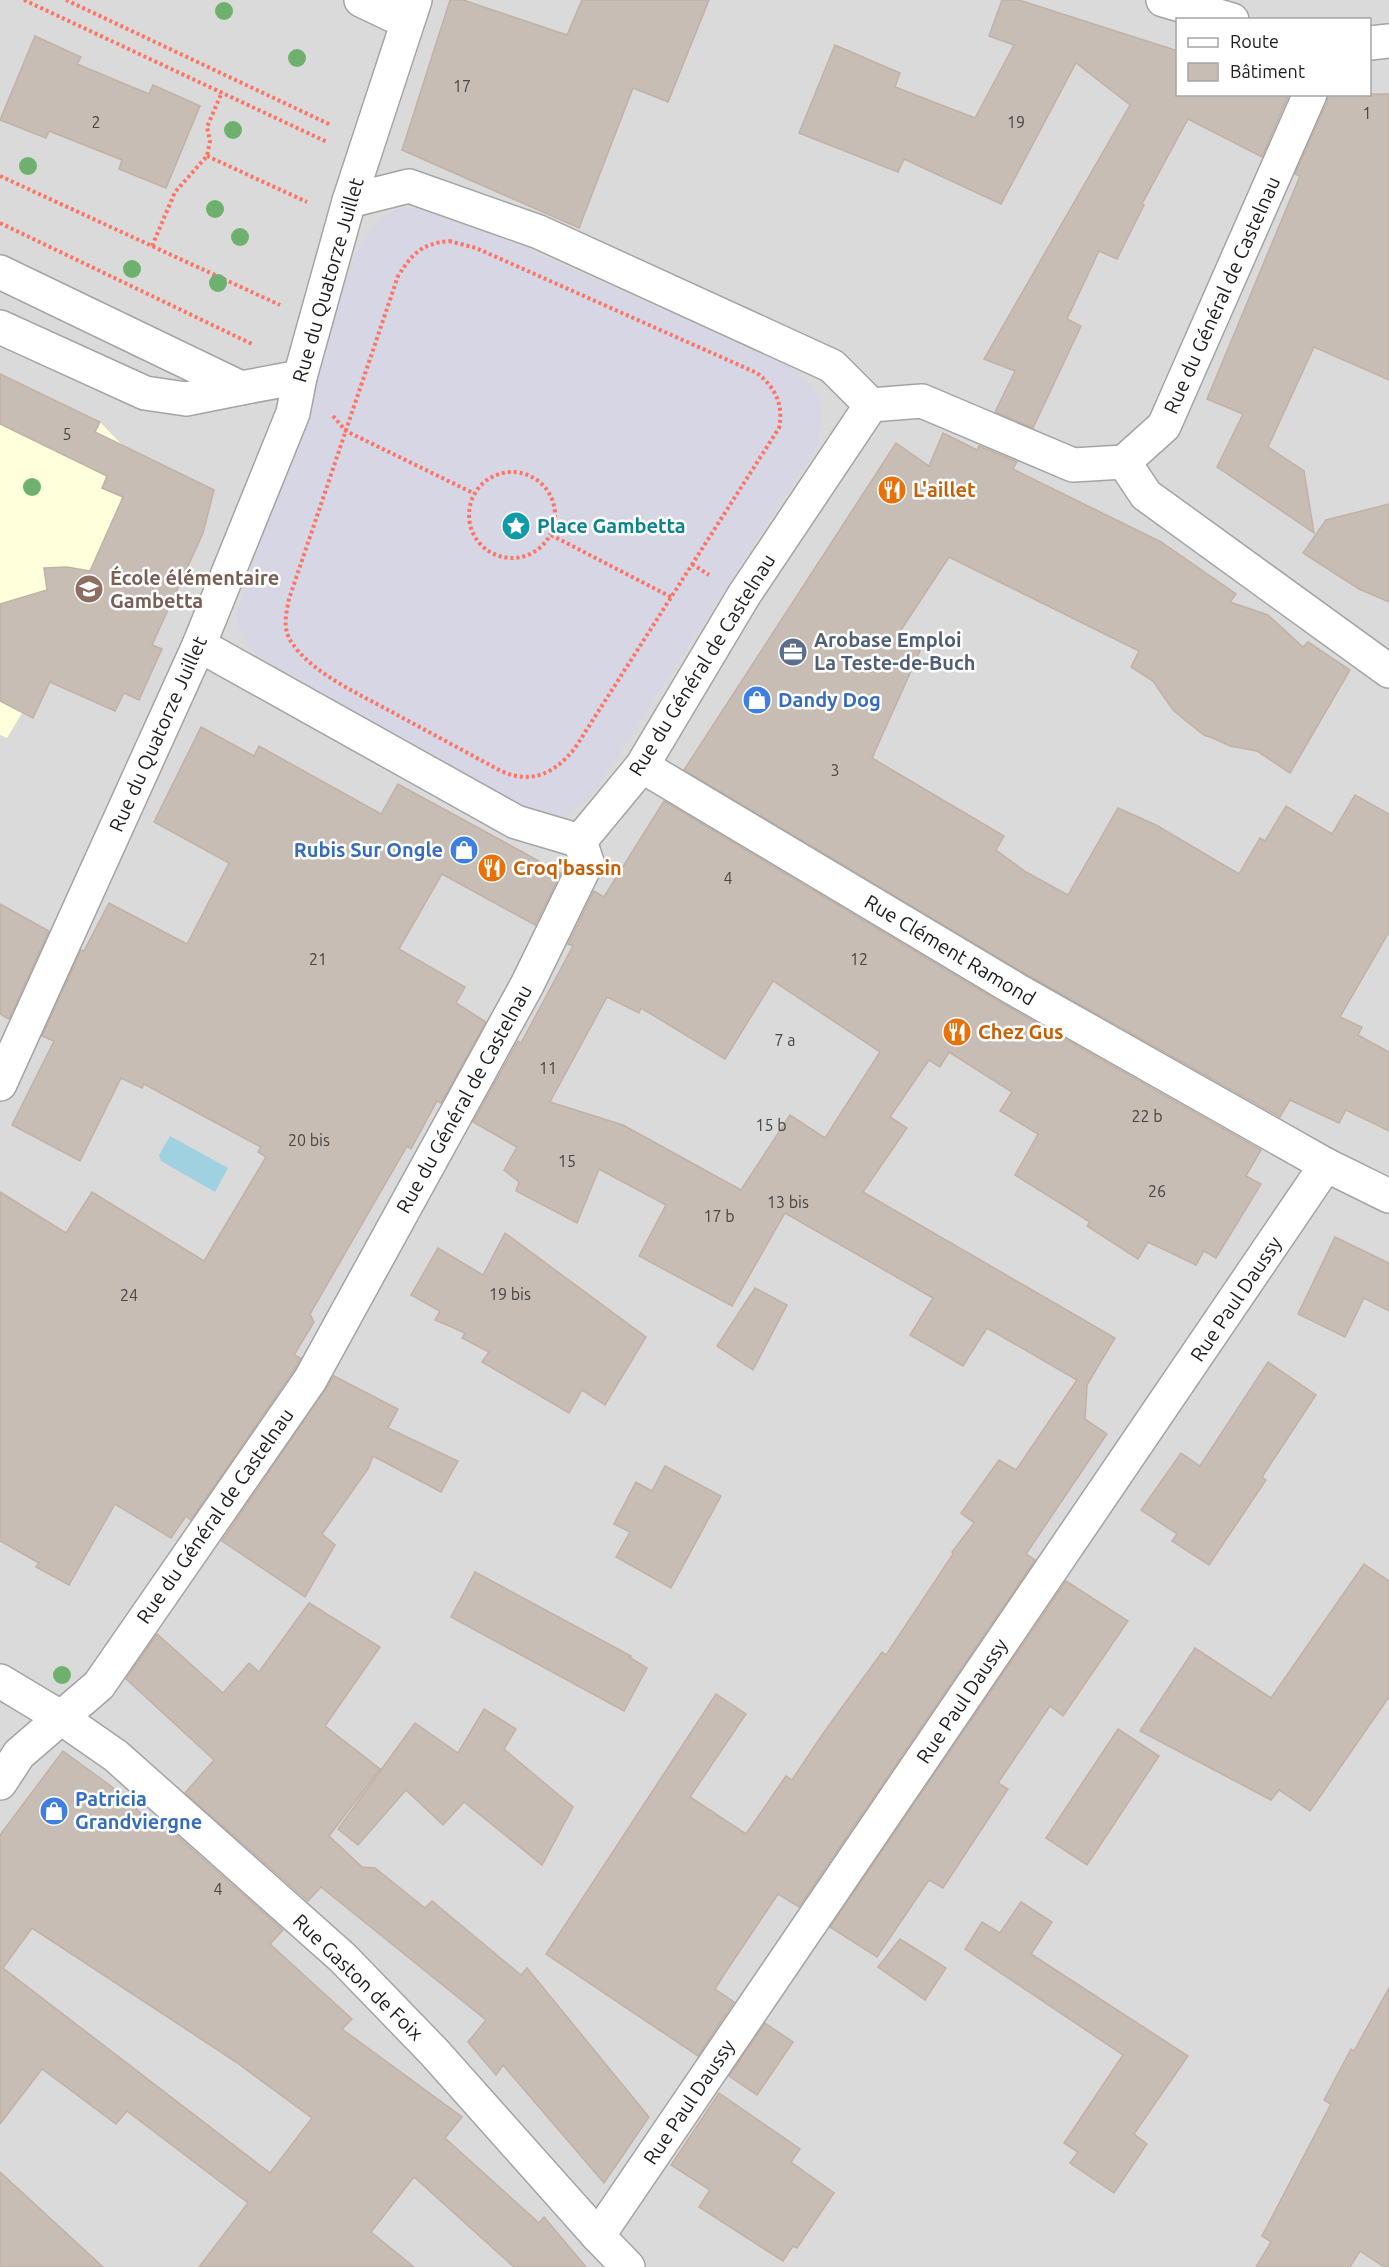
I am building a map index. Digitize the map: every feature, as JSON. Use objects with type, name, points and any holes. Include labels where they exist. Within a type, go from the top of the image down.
[{"type":"street","points":[[361,0],[411,11]]},
{"type":"street","points":[[1163,0],[1225,18]]},
{"type":"street","name":"Rue du Quatorze Juillet","points":[[0,1084],[9,1040],[199,645],[292,413],[350,201],[411,11]]},
{"type":"street","points":[[1371,44],[1389,41]]},
{"type":"street","name":"Rue du Général de Castelnau","points":[[1124,462],[1164,426],[1309,96]]},
{"type":"street","points":[[350,201],[409,186],[539,232],[832,366],[872,405],[922,401],[1073,465],[1124,462],[1146,495],[1389,671]]},
{"type":"street","points":[[0,272],[241,388]]},
{"type":"street","points":[[0,327],[145,393],[186,399],[300,377]]},
{"type":"street","name":"Rue du Général de Castelnau","points":[[0,1783],[19,1754],[99,1685],[310,1380],[527,985],[587,862],[580,842],[642,766],[744,595],[872,405]]},
{"type":"street","points":[[199,645],[516,822],[580,842]]},
{"type":"street","name":"Rue Clément Ramond","points":[[642,766],[1015,989],[1326,1165],[1389,1196]]},
{"type":"street","name":"Rue Paul Daussy","points":[[598,2236],[1326,1165]]},
{"type":"street","name":"Rue Gaston de Foix","points":[[0,1681],[60,1717],[116,1756],[343,1958],[434,2052],[628,2267]]},
{"type":"path","points":[[24,0],[334,145]]},
{"type":"path","points":[[66,0],[339,129]]},
{"type":"path","points":[[152,246],[175,192],[207,156],[210,141],[207,127],[222,92]]},
{"type":"path","points":[[207,156],[312,204]]},
{"type":"path","points":[[0,176],[290,309]]},
{"type":"path","points":[[0,223],[255,345]]},
{"type":"path","points":[[449,241],[476,248],[757,373],[771,384],[781,417],[779,428],[575,748],[560,765],[533,777],[519,777],[501,771],[358,694],[315,667],[292,643],[286,632],[284,622],[289,599],[346,431],[398,276],[409,259],[420,248],[437,242],[449,241]]},
{"type":"path","points":[[300,377],[346,431],[473,493]]},
{"type":"path","points":[[510,471],[525,473],[538,480],[548,492],[554,505],[555,520],[551,535],[543,546],[525,556],[505,558],[491,554],[472,534],[468,520],[473,493],[483,482],[496,474],[510,471]]},
{"type":"path","points":[[551,535],[671,597]]},
{"type":"shaded area","points":[[0,0],[1389,0],[1389,2267],[0,2267]]},
{"type":"shaded area","name":"Place Gambetta","points":[[396,209],[439,210],[787,365],[800,373],[813,388],[820,401],[822,418],[817,447],[597,788],[588,799],[561,820],[534,814],[273,668],[250,648],[237,626],[237,613],[355,255],[372,227]]},
{"type":"shaded area","name":"École élémentaire Gambetta","points":[[0,374],[100,422],[122,445],[214,490],[203,533],[152,645],[162,649],[139,700],[124,694],[115,711],[50,682],[33,718],[22,713],[7,738],[0,735]]},
{"type":"water","points":[[170,1136],[228,1168],[215,1192],[161,1161],[159,1155]]},
{"type":"building","points":[[450,0],[463,0],[567,35],[582,0],[709,0],[668,102],[633,88],[579,228],[402,150]]},
{"type":"building","points":[[1002,0],[1019,0],[1176,50],[1176,96],[1288,96],[1262,157],[1188,119],[1142,204],[1144,205],[1117,259],[1099,251],[1067,319],[1081,326],[1033,428],[995,412],[1015,371],[984,359],[1130,105],[1076,63],[1001,204],[904,159],[898,172],[799,133],[835,45],[900,73],[895,87],[975,118],[1014,45],[989,36]]},
{"type":"building","points":[[35,36],[81,57],[77,64],[149,94],[153,85],[200,106],[166,188],[119,169],[122,160],[49,131],[46,138],[0,120]]},
{"type":"building","points":[[1389,94],[1389,380],[1314,347],[1268,447],[1304,471],[1314,533],[1217,467],[1243,414],[1207,399],[1300,176],[1295,174],[1328,96]]},
{"type":"building","name":"École élémentaire Gambetta","points":[[0,374],[100,422],[95,432],[214,490],[203,533],[152,645],[162,649],[139,700],[124,693],[115,711],[50,682],[33,718],[0,701],[0,604],[47,590],[44,568],[67,567],[90,571],[123,497],[102,488],[107,476],[0,424]]},
{"type":"building","points":[[943,433],[977,450],[979,446],[1017,462],[1013,469],[1161,542],[1236,594],[1230,602],[1268,615],[1303,647],[1308,642],[1350,670],[1290,773],[1257,751],[1230,746],[1204,735],[1186,721],[1173,710],[1153,681],[1131,667],[1139,651],[949,557],[897,636],[920,651],[872,758],[1004,836],[996,850],[1026,872],[1068,895],[1118,808],[1156,825],[1239,874],[1260,838],[1265,841],[1286,806],[1332,834],[1355,795],[1389,814],[1389,932],[1340,1017],[1362,1027],[1358,1035],[1389,1052],[1389,1131],[1346,1110],[1339,1123],[1290,1100],[1280,1117],[1024,973],[684,770],[896,443],[929,466]]},
{"type":"building","points":[[1389,504],[1389,602],[1359,589],[1303,553],[1326,520]]},
{"type":"building","points":[[201,727],[254,756],[259,746],[381,814],[398,784],[561,873],[535,925],[442,874],[399,949],[465,987],[456,1003],[486,1022],[441,1103],[437,1101],[411,1149],[407,1146],[310,1314],[314,1322],[294,1355],[301,1358],[294,1370],[191,1520],[186,1516],[171,1538],[115,1504],[69,1585],[36,1567],[39,1563],[0,1541],[0,1192],[66,1233],[92,1192],[204,1261],[266,1157],[258,1152],[261,1147],[144,1084],[142,1088],[121,1078],[80,1161],[12,1125],[54,1041],[42,1036],[81,950],[84,951],[109,903],[187,944],[229,863],[154,822]]},
{"type":"building","points":[[664,801],[1005,1005],[1261,1150],[1246,1176],[1261,1184],[1216,1258],[1204,1251],[1196,1265],[1148,1242],[1138,1259],[1087,1226],[1090,1222],[1015,1175],[1038,1134],[1000,1111],[1012,1092],[949,1052],[940,1067],[929,1060],[890,1117],[907,1128],[863,1192],[1115,1338],[1087,1385],[1085,1419],[1107,1434],[1026,1554],[1035,1560],[799,1907],[778,1894],[725,1973],[715,1989],[734,2002],[698,2056],[546,1954],[716,1694],[746,1714],[690,1797],[746,1834],[786,1776],[792,1780],[882,1652],[886,1655],[953,1554],[952,1552],[974,1523],[961,1513],[999,1460],[1016,1470],[1077,1380],[987,1328],[963,1366],[910,1335],[933,1298],[785,1213],[732,1306],[639,1256],[666,1205],[599,1169],[577,1223],[516,1191],[519,1182],[504,1170],[517,1147],[473,1122],[518,1041],[521,1043],[573,946],[568,944],[594,891],[604,897]],"holes":[[[773,981],[880,1052],[825,1138],[790,1115],[741,1190],[623,1125],[550,1102],[607,997],[639,1013],[641,1008],[725,1059]]]},
{"type":"building","points":[[0,904],[49,931],[9,1019],[0,1014]]},
{"type":"building","points":[[505,1233],[646,1337],[605,1405],[582,1390],[569,1413],[482,1362],[489,1352],[462,1338],[465,1333],[435,1320],[440,1311],[411,1295],[438,1248],[483,1275]]},
{"type":"building","points":[[1335,1237],[1389,1263],[1389,1311],[1364,1298],[1345,1337],[1298,1314]]},
{"type":"building","points":[[755,1288],[787,1305],[753,1370],[717,1346]]},
{"type":"building","points":[[1268,1362],[1316,1395],[1262,1477],[1266,1480],[1209,1565],[1172,1541],[1177,1534],[1141,1510],[1181,1453],[1200,1466]]},
{"type":"building","points":[[334,1376],[398,1409],[388,1428],[458,1461],[441,1492],[373,1456],[368,1469],[322,1534],[335,1545],[305,1597],[222,1541]]},
{"type":"building","points":[[665,1466],[721,1496],[671,1588],[616,1557],[630,1532],[614,1524],[636,1482],[652,1491]]},
{"type":"building","points":[[1364,1564],[1389,1581],[1389,1697],[1310,1811],[1279,1790],[1271,1800],[1140,1731],[1195,1648],[1271,1698]]},
{"type":"building","points":[[475,1572],[631,1656],[629,1657],[647,1668],[624,1711],[451,1617]]},
{"type":"building","points":[[1066,1581],[1128,1621],[1063,1716],[1050,1706],[998,1783],[1008,1789],[943,1888],[929,1880],[877,1957],[830,1927]]},
{"type":"building","points":[[309,1603],[380,1647],[325,1726],[380,1769],[329,1836],[362,1867],[375,1868],[425,1908],[432,1901],[521,1975],[527,1968],[649,2117],[604,2183],[503,2065],[496,2075],[468,2042],[486,2020],[321,1887],[308,1901],[185,1793],[214,1760],[126,1679],[157,1634],[223,1693],[249,1663],[259,1672]]},
{"type":"building","points":[[484,1709],[516,1729],[504,1749],[573,1807],[542,1865],[464,1802],[443,1825],[406,1790],[358,1845],[338,1829],[415,1723],[458,1753]]},
{"type":"building","points":[[1118,1729],[1159,1756],[1087,1865],[1046,1838]]},
{"type":"building","points":[[63,1751],[119,1792],[155,1827],[160,1821],[283,1930],[270,1944],[352,2019],[342,2029],[462,2117],[445,2138],[539,2223],[544,2217],[586,2267],[514,2267],[414,2177],[371,2232],[414,2267],[199,2267],[248,2203],[127,2111],[116,2124],[42,2069],[0,2124],[0,1835]],"holes":[[[32,1928],[236,2062],[312,2118],[270,2173],[3,1968]]]},
{"type":"building","points":[[1021,1902],[1052,1922],[1031,1954],[1188,2056],[1134,2134],[1147,2144],[1114,2193],[1070,2163],[1078,2152],[1064,2143],[1123,2055],[965,1949],[982,1922],[1000,1933]]},
{"type":"building","points":[[900,1939],[946,1968],[925,2000],[878,1967]]},
{"type":"building","points":[[1389,1988],[1389,2267],[1384,2267],[1360,2251],[1350,2267],[1256,2267],[1271,2242],[1262,2236],[1331,2104],[1324,2100],[1351,2049],[1354,2051]]},
{"type":"building","points":[[765,2023],[793,2042],[757,2095],[729,2076]]},
{"type":"building","points":[[719,2093],[800,2149],[791,2162],[834,2193],[797,2248],[793,2246],[783,2261],[699,2207],[710,2190],[671,2165]]},
{"type":"building","points":[[0,2172],[103,2267],[0,2267]]},
{"type":"place","name":"L'aillet","points":[[892,490]]},
{"type":"place","name":"Place Gambetta","points":[[516,526]]},
{"type":"place","name":"École élémentaire Gambetta","points":[[89,589]]},
{"type":"place","name":"Arobase Emploi La Teste-de-Buch","points":[[793,652]]},
{"type":"place","name":"Dandy Dog","points":[[757,700]]},
{"type":"place","name":"Rubis Sur Ongle","points":[[464,850]]},
{"type":"place","name":"Croq'bassin","points":[[492,868]]},
{"type":"place","name":"Chez Gus","points":[[957,1032]]},
{"type":"place","name":"Patricia Grandviergne","points":[[54,1811]]}]
